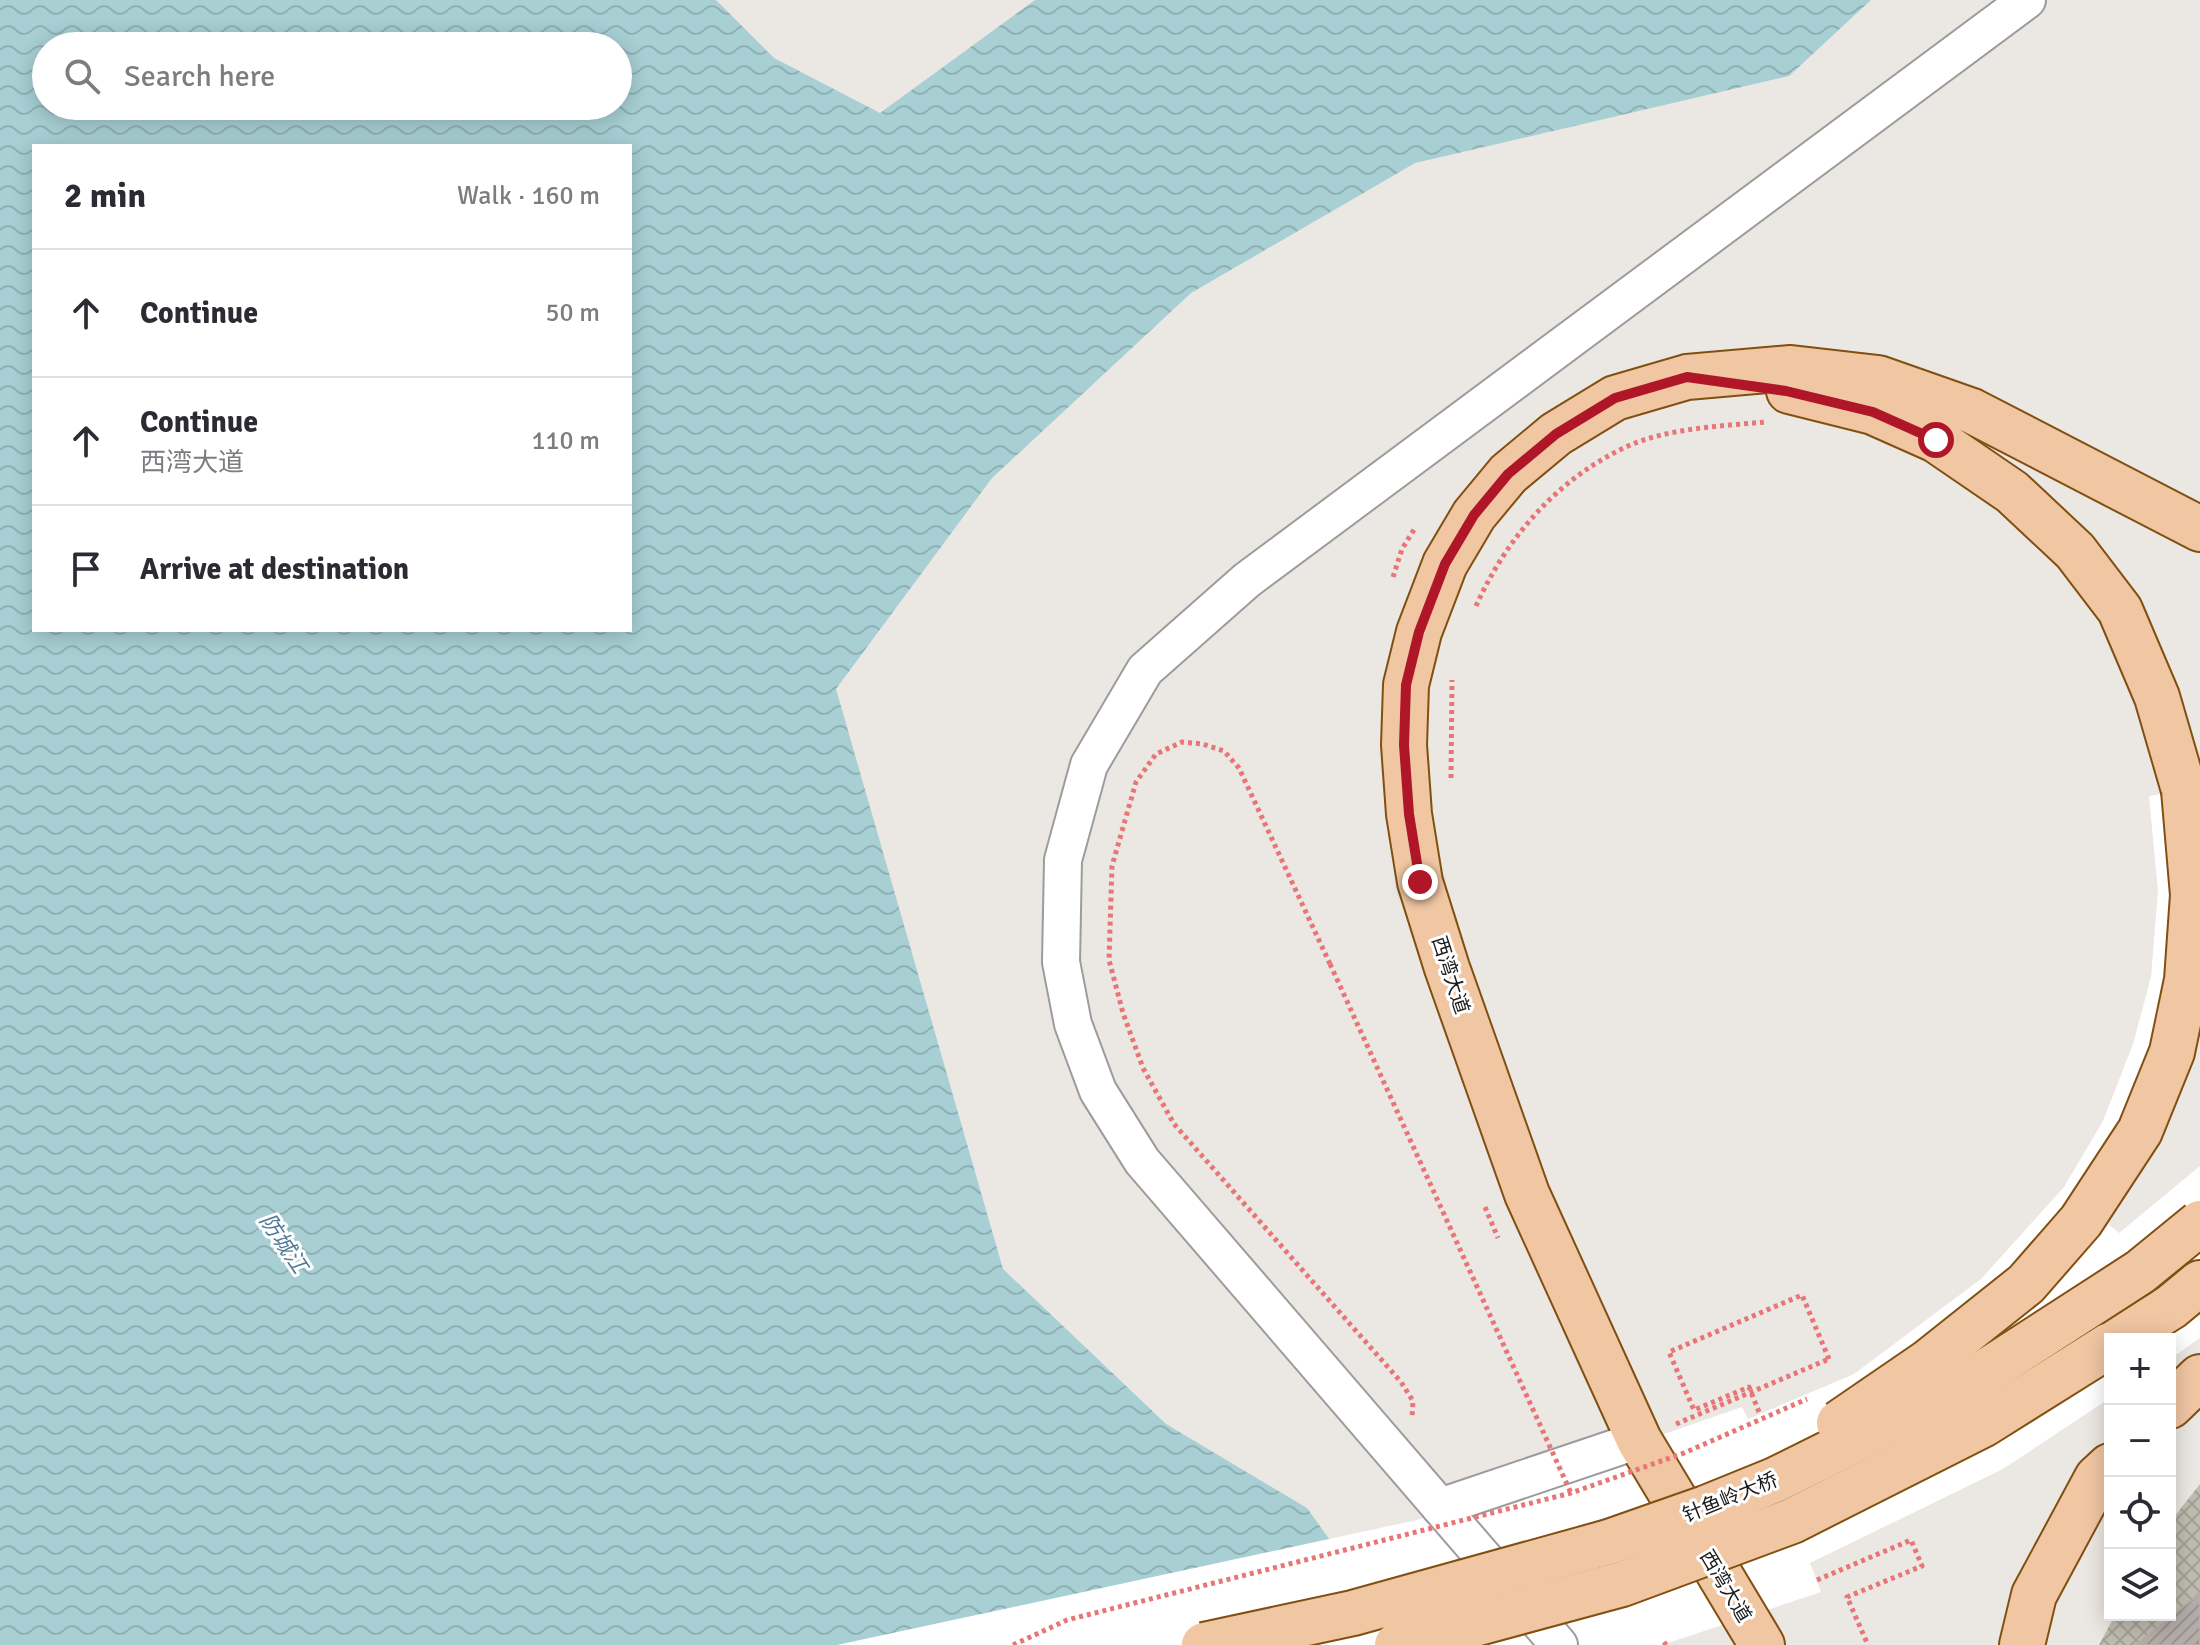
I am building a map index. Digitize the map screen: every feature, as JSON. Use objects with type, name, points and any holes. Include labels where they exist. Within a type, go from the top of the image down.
[{"type":"main road","points":[[1687,377],[1791,368],[1878,378],[1972,411],[2200,529]]},
{"type":"main road","points":[[1687,377],[1786,391],[1873,412],[1936,440],[2012,492],[2075,551],[2120,610],[2157,697],[2184,790],[2193,895],[2187,980],[2172,1052],[2140,1131],[2081,1221],[2026,1284],[1928,1362],[1829,1430],[1706,1508]]},
{"type":"main road","name":"西湾大道","points":[[1687,377],[1615,398],[1556,434],[1508,474],[1474,515],[1445,564],[1419,632],[1406,685],[1404,745],[1409,814],[1420,882],[1527,1194],[1656,1433],[1762,1645]]},
{"type":"main road","name":"针鱼岭大桥","points":[[1204,1645],[1353,1613],[1609,1542],[1775,1480],[1962,1387],[2140,1272],[2200,1223]]},
{"type":"main road","points":[[2130,1333],[2171,1307],[2200,1283]]},
{"type":"main road","points":[[1397,1645],[1622,1584],[1792,1521],[1984,1424],[2104,1349]]},
{"type":"main road","points":[[2171,1405],[2200,1377]]},
{"type":"main road","points":[[2022,1645],[2034,1595],[2097,1478],[2104,1472]]},
{"type":"street","points":[[1559,1645],[1142,1161],[1098,1091],[1073,1024],[1061,962],[1063,860],[1089,765],[1145,670],[1247,580],[2027,0]]},
{"type":"street","points":[[1440,1507],[1656,1433]]},
{"type":"path","points":[[1473,613],[1489,577],[1513,540],[1548,501],[1578,476],[1629,446],[1642,442],[1695,428],[1780,421]]},
{"type":"path","points":[[1388,591],[1402,549],[1417,525]]},
{"type":"path","points":[[1451,781],[1449,741],[1455,668]]},
{"type":"path","points":[[1395,1455],[1411,1425],[1413,1401],[1401,1382],[1174,1124],[1143,1068],[1123,1013],[1109,960],[1112,866],[1136,782],[1156,754],[1182,742],[1203,744],[1224,751],[1239,768],[1571,1493]]},
{"type":"path","points":[[1482,1200],[1500,1242]]},
{"type":"path","points":[[1696,1465],[1656,1433],[1829,1359],[1802,1295],[1669,1352],[1694,1410],[1749,1387],[1759,1412]]},
{"type":"path","points":[[1013,1645],[1067,1620],[1571,1493],[1684,1453],[1814,1396]]},
{"type":"path","points":[[1817,1580],[1911,1540],[1922,1566],[1847,1597],[1868,1645]]},
{"type":"shaded area","points":[[2200,1484],[2200,1645],[2099,1645],[2112,1621],[2176,1621],[2176,1514]]},
{"type":"water","name":"防城江","points":[[0,0],[716,0],[774,58],[880,113],[1035,0],[1871,0],[1789,76],[1415,163],[1191,293],[992,478],[836,689],[1003,1269],[1166,1424],[1307,1508],[1405,1645],[0,1645]]},
{"type":"pier","points":[[2200,787],[2200,1027],[2191,1060],[2158,1145],[2108,1224],[2119,1233],[2200,1166],[2200,1338],[2176,1355],[2176,1333],[2104,1333],[2104,1402],[2003,1469],[1810,1563],[1821,1592],[1662,1645],[837,1645],[1417,1520],[1742,1407],[1748,1419],[1854,1374],[1981,1279],[2064,1187],[2103,1121],[2133,1044],[2151,977],[2158,891],[2149,796]]},
{"type":"building","points":[[2200,1593],[2200,1645],[2136,1645],[2166,1621],[2176,1621],[2176,1612]]},
{"type":"route","points":[[1420,882],[1409,814],[1404,745],[1406,685],[1419,632],[1445,564],[1474,515],[1508,474],[1556,434],[1615,398],[1687,377],[1786,391],[1873,412],[1936,440]]}]
